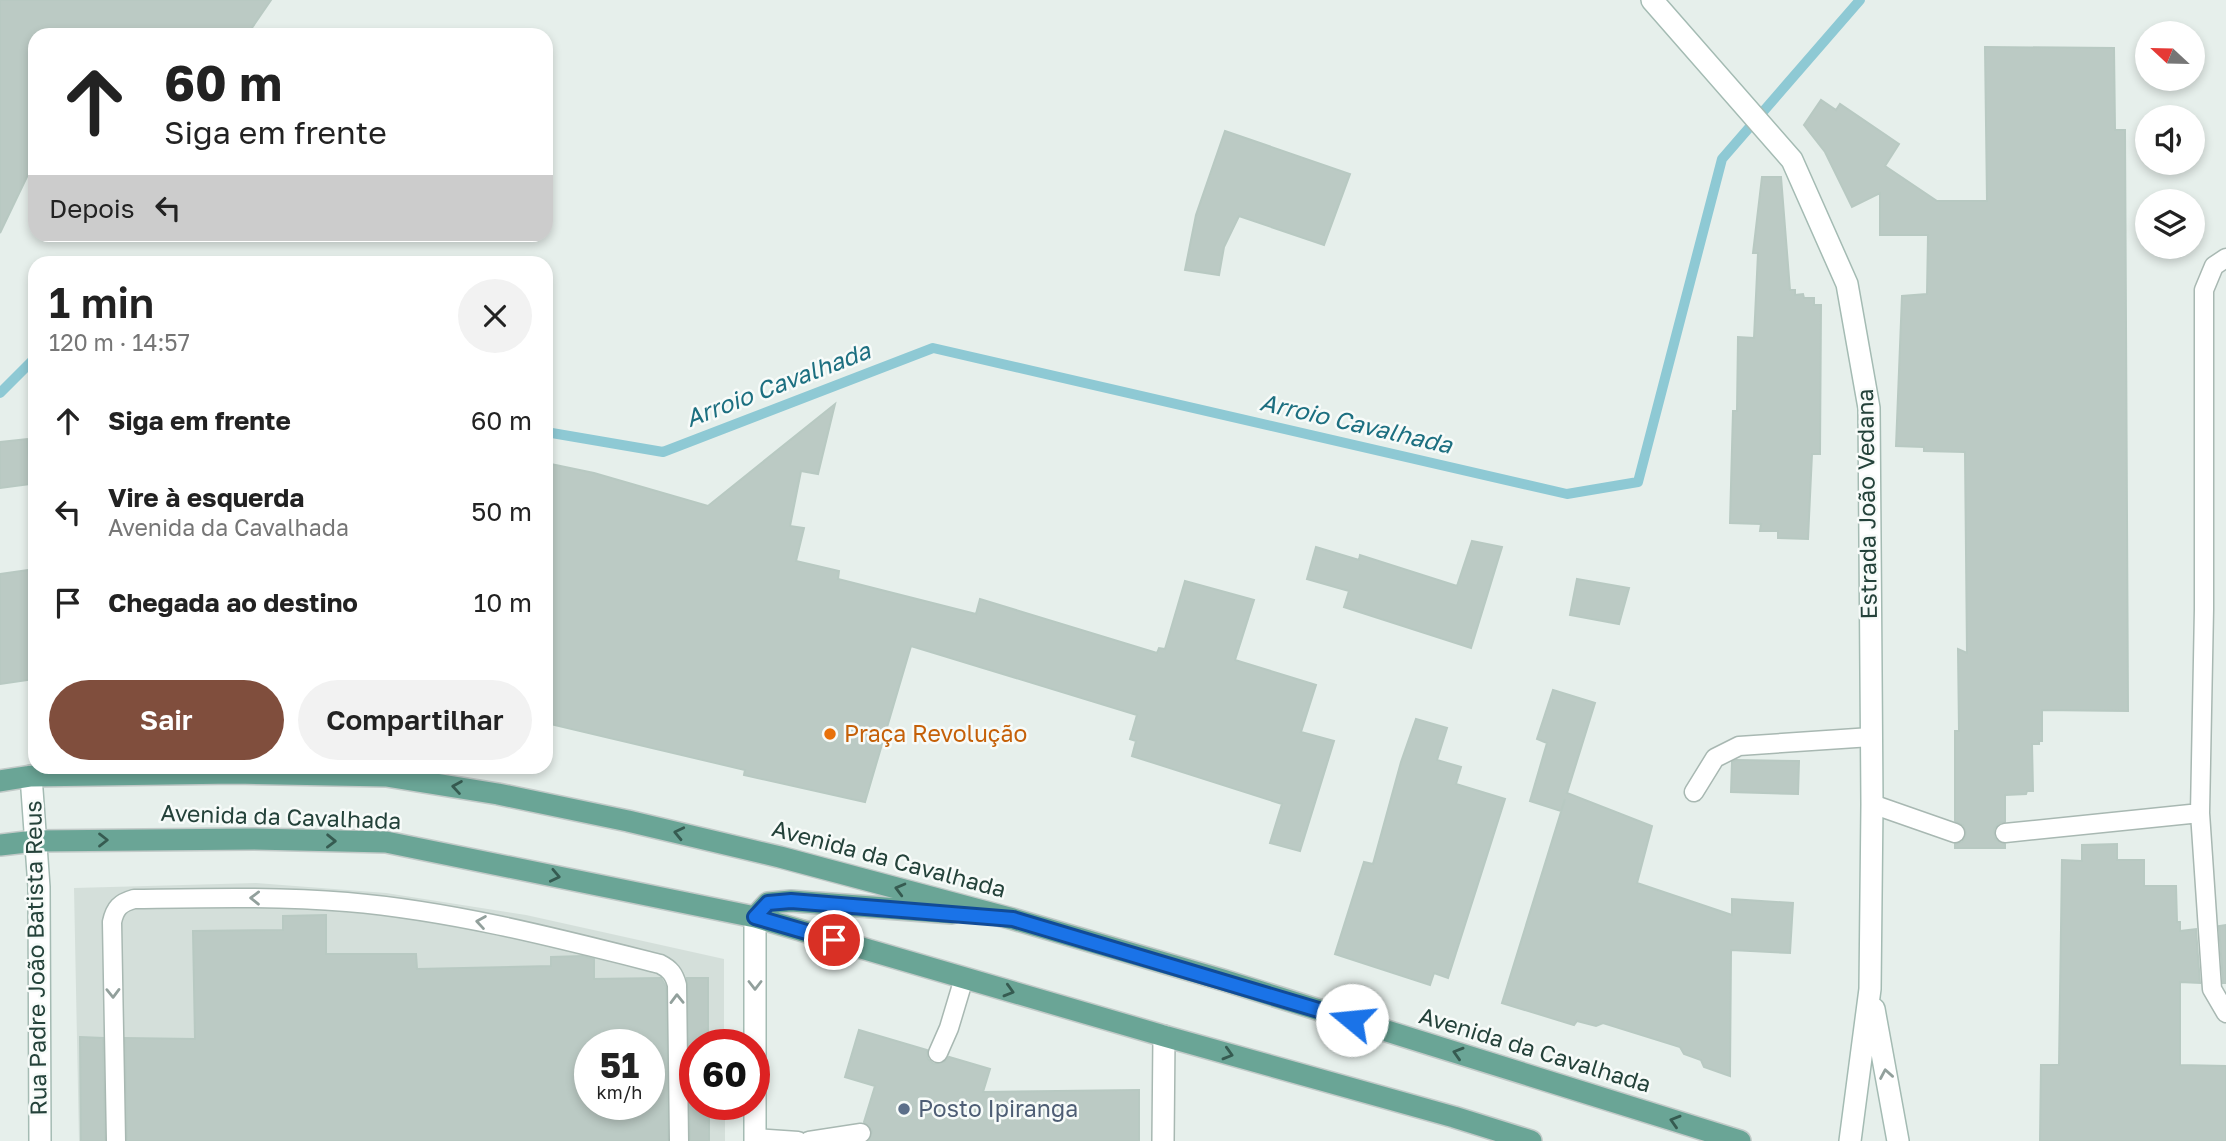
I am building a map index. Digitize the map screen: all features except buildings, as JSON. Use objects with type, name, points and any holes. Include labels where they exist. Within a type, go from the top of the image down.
[{"type":"main road","name":"Avenida da Cavalhada","points":[[0,780],[30,776],[167,774]]},
{"type":"main road","name":"Avenida da Cavalhada","points":[[285,774],[386,776],[498,794],[780,857],[1013,919],[1223,980],[1740,1141]]},
{"type":"main road","name":"Avenida da Cavalhada","points":[[0,845],[35,841],[254,839],[386,842],[755,917],[1531,1141]]},
{"type":"main road","points":[[755,917],[768,903],[791,901],[1013,919]]},
{"type":"street","name":"Estrada João Vedana","points":[[1652,0],[1792,160],[1847,284],[1869,408],[1872,804],[1870,989],[1850,1141]]},
{"type":"street","name":"Rua Padre João Batista Reus","points":[[30,776],[39,887],[40,1141]]},
{"type":"street","points":[[755,917],[755,1140]]},
{"type":"street","name":"Estrada João Vedana","points":[[1870,989],[1898,1141]]},
{"type":"street","points":[[1163,1141],[1164,1036]]},
{"type":"lane","points":[[2226,258],[2214,266],[2204,290],[2204,609],[2200,813],[2212,989],[2226,1013]]},
{"type":"lane","points":[[1694,792],[1715,758],[1739,746],[1871,737]]},
{"type":"lane","points":[[1872,804],[1955,833]]},
{"type":"lane","points":[[2005,833],[2200,813]]},
{"type":"lane","points":[[116,1141],[111,922],[114,910],[122,902],[134,899],[256,898],[348,902],[526,929],[668,968],[675,975],[677,985],[679,1141]]},
{"type":"lane","points":[[938,1053],[949,1028],[964,978]]},
{"type":"lane","points":[[809,1141],[861,1133]]},
{"type":"lane","points":[[755,1140],[798,1141]]},
{"type":"shaded area","points":[[256,883],[386,893],[526,915],[724,959],[724,1029],[679,1029],[679,1120],[725,1120],[725,1141],[79,1141],[74,888]]},
{"type":"waterway","name":"Arroio Cavalhada","points":[[553,433],[663,452],[933,348],[1567,494],[1638,482],[1722,159],[1860,0]]},
{"type":"waterway","name":"Arroio Cavalhada","points":[[0,393],[28,365]]},
{"type":"place","name":"Praça Revolução","points":[[830,734]]},
{"type":"place","name":"Posto Ipiranga","points":[[904,1109]]},
{"type":"route","points":[[834,940],[755,917],[768,903],[791,901],[1013,919],[1352,1020]]}]
